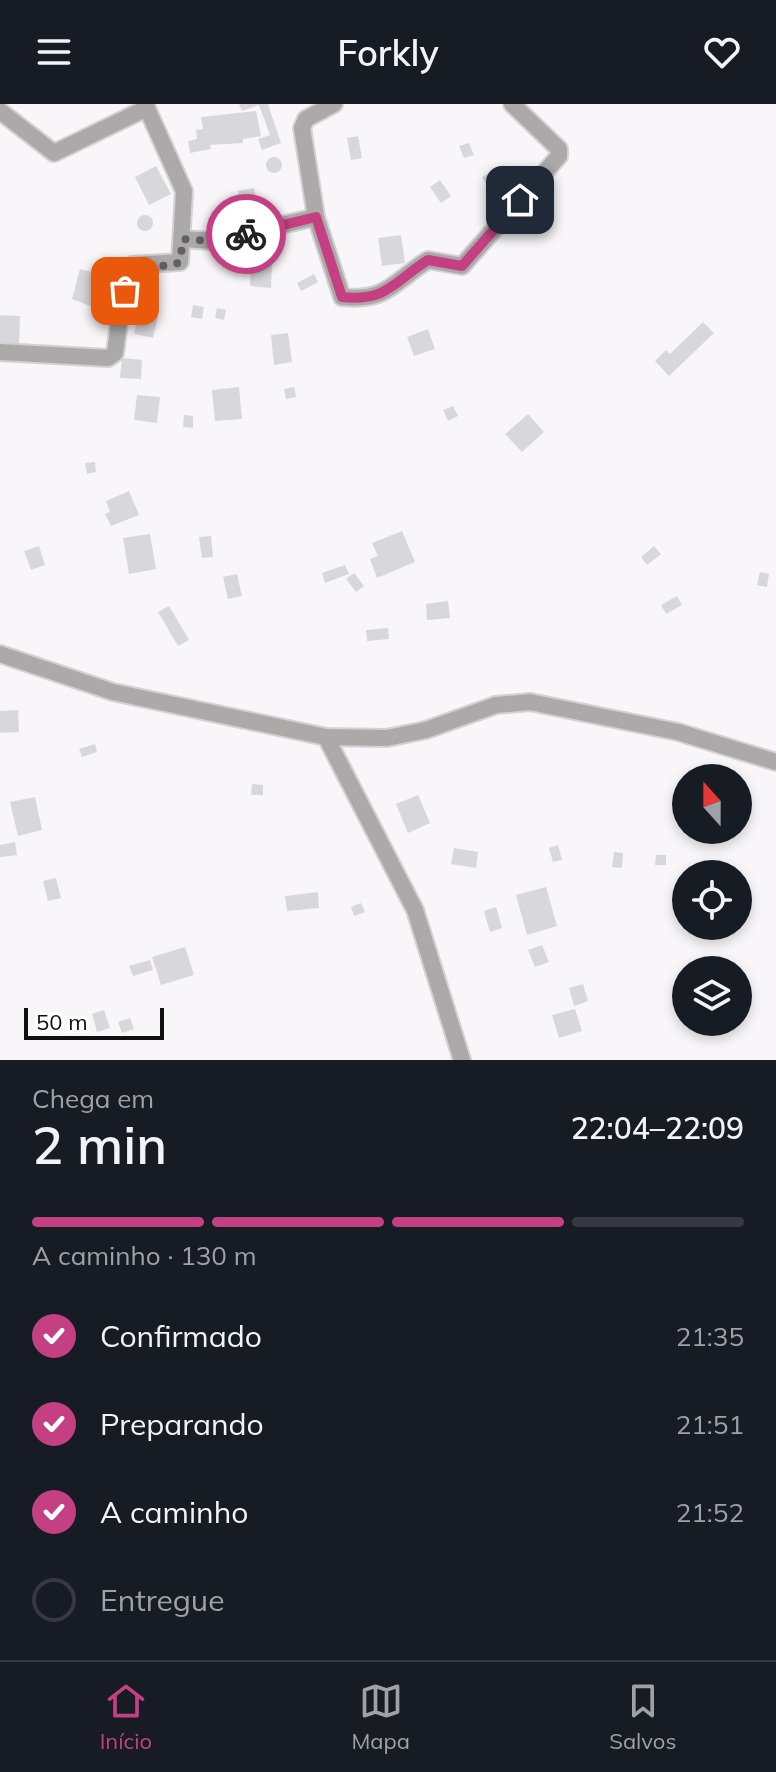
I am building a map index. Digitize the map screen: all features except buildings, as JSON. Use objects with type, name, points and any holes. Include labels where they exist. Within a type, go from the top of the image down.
[{"type":"street","points":[[334,104],[306,119],[302,128],[316,217],[342,297],[372,299],[397,286],[428,260],[462,266],[559,156],[559,149],[512,104]]},
{"type":"street","points":[[0,111],[54,153],[146,106],[184,191],[183,239],[177,265],[133,265],[121,307],[115,353],[108,358],[0,352]]},
{"type":"street","points":[[183,239],[213,241],[316,217]]},
{"type":"street","points":[[0,654],[113,692],[326,737],[387,738],[426,730],[496,705],[530,702],[678,732],[776,762]]},
{"type":"street","points":[[326,737],[415,910],[462,1060]]},
{"type":"way so far","points":[[125,291],[133,265],[177,265],[183,239],[213,241],[246,234]]},
{"type":"route","points":[[246,234],[316,217],[342,297],[372,299],[397,286],[411,271],[428,260],[462,266],[520,200]]}]
